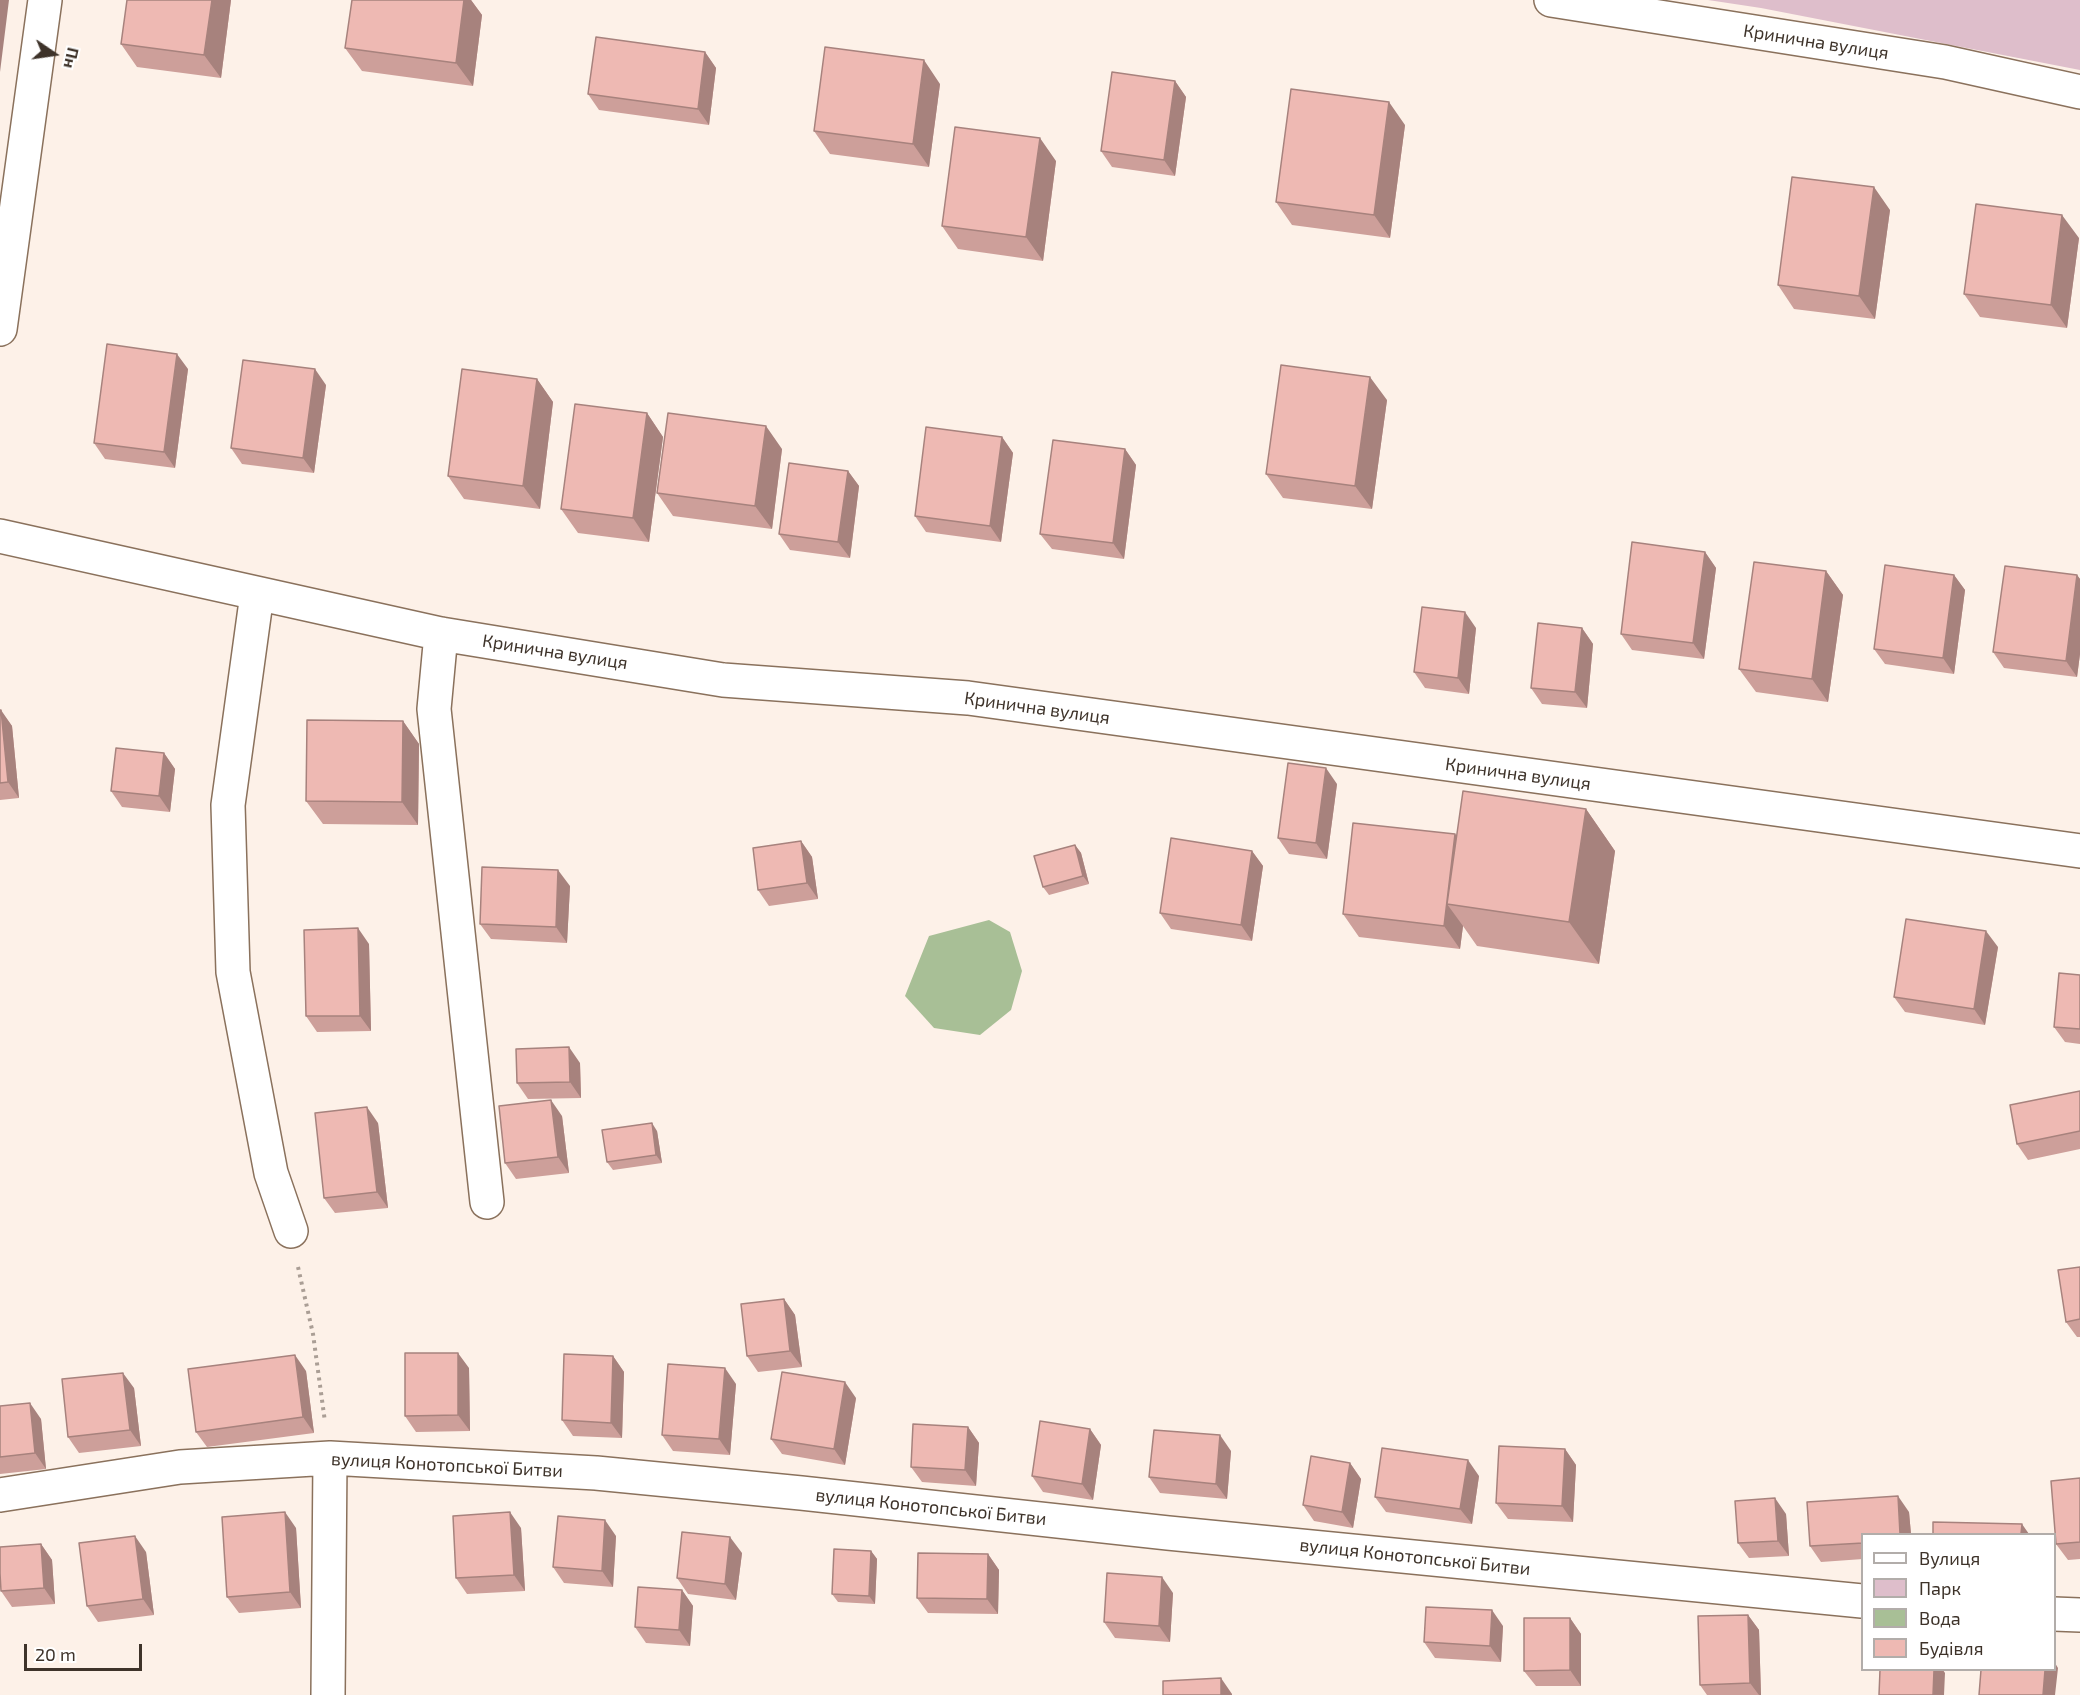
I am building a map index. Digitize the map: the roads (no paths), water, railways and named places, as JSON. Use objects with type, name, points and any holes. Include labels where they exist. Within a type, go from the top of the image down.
[{"type":"street","points":[[0,329],[45,0]]},
{"type":"street","name":"Кринична вулиця","points":[[1551,0],[1945,62],[2080,92]]},
{"type":"street","name":"Кринична вулиця","points":[[0,536],[441,634],[723,680],[968,698],[2080,851]]},
{"type":"street","points":[[256,594],[228,805],[233,972],[271,1173],[291,1231]]},
{"type":"street","points":[[441,634],[434,709],[487,1202]]},
{"type":"street","points":[[328,1695],[330,1458]]},
{"type":"street","name":"вулиця Конотопської Битви","points":[[0,1495],[180,1467],[330,1458],[642,1478],[1861,1601]]},
{"type":"street","points":[[2056,1614],[2080,1615]]},
{"type":"water","points":[[989,920],[1010,932],[1022,971],[1011,1010],[980,1035],[934,1028],[905,996],[929,936]]}]
